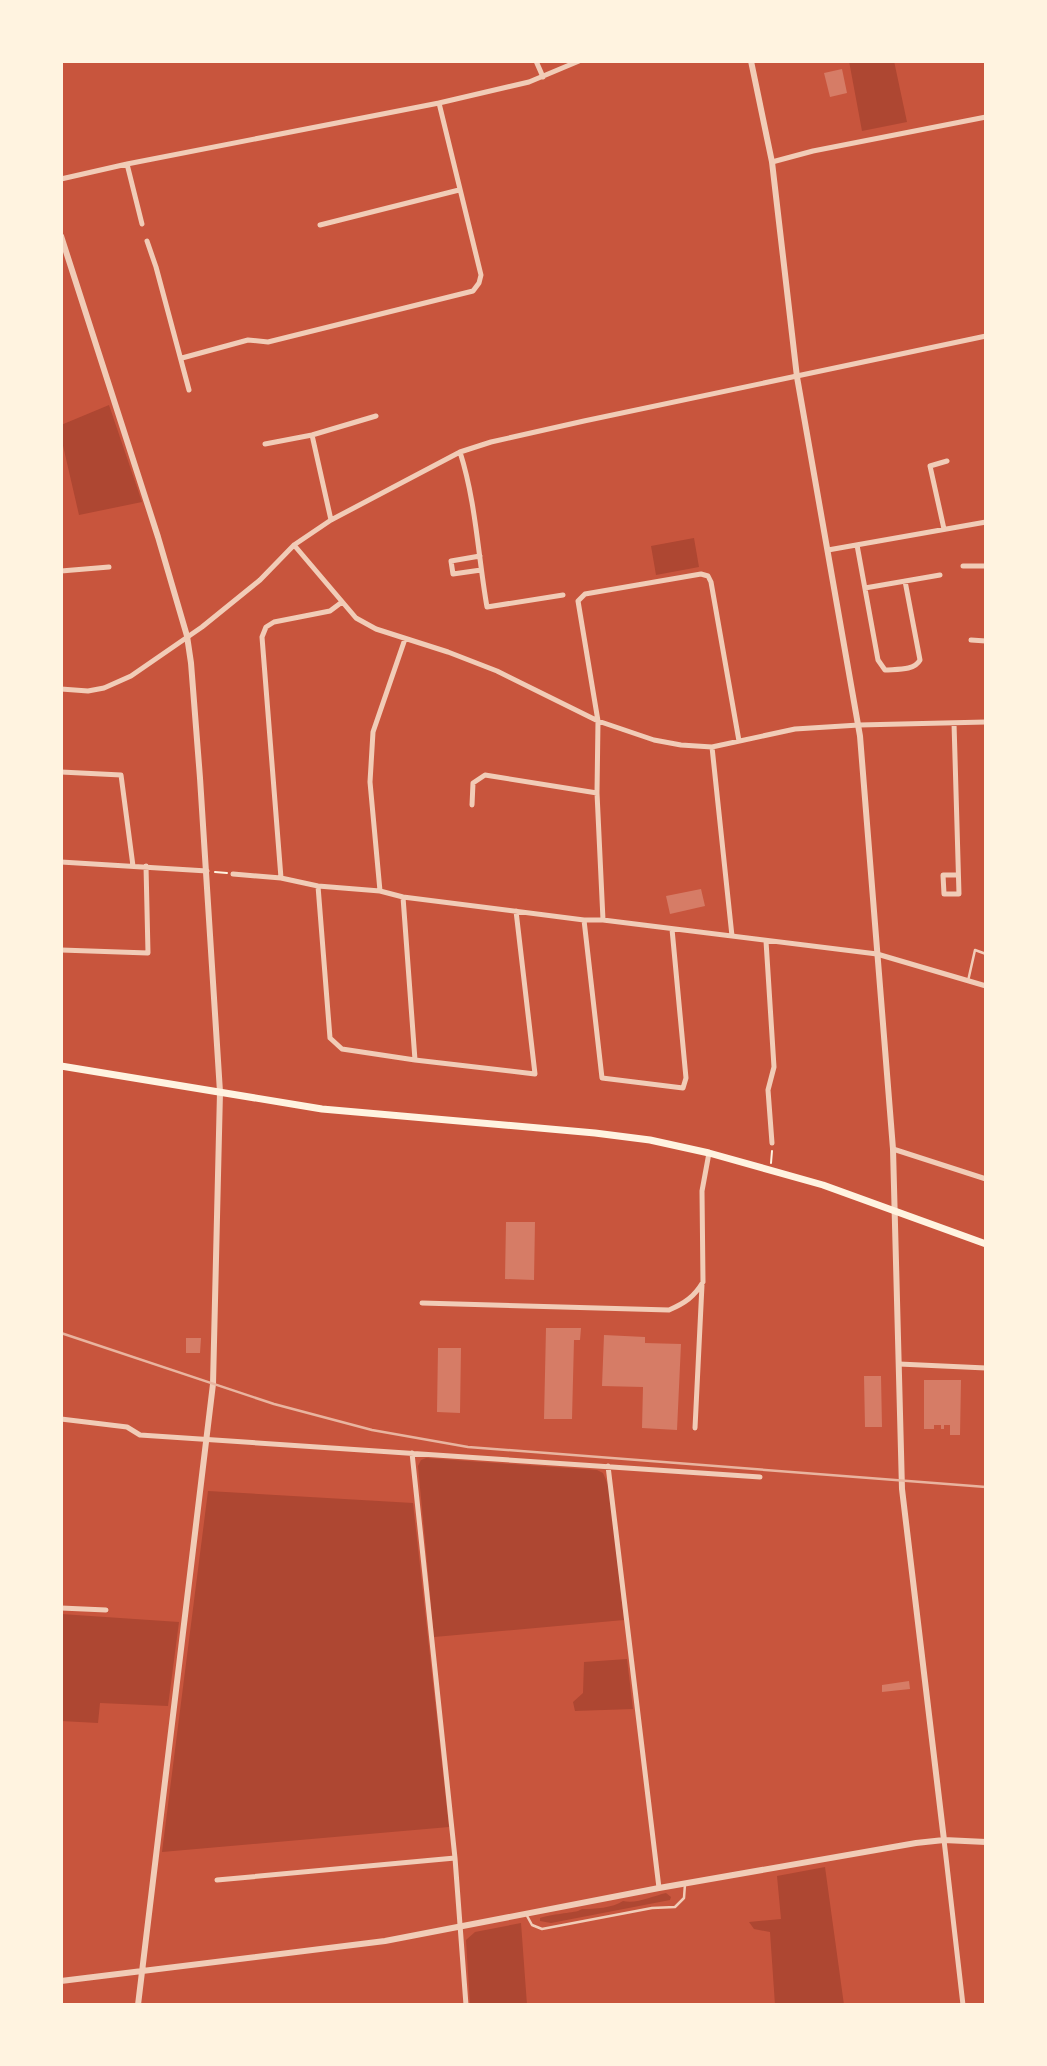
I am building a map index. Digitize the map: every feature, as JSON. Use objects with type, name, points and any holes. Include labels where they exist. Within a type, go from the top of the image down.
[{"type":"main road","points":[[61,1066],[322,1109],[636,1138],[709,1153],[822,1185],[986,1244]]},
{"type":"street","points":[[536,61],[543,78]]},
{"type":"street","points":[[61,179],[439,103],[543,78],[579,61]]},
{"type":"street","points":[[751,61],[772,162],[797,377],[859,725],[893,1149],[902,1489],[963,2005]]},
{"type":"street","points":[[182,358],[248,340],[268,342],[473,291],[479,284],[481,275],[439,103]]},
{"type":"street","points":[[772,162],[813,151],[986,117]]},
{"type":"street","points":[[127,164],[142,224]]},
{"type":"street","points":[[320,225],[459,190]]},
{"type":"street","points":[[61,236],[187,636],[207,871],[220,1092],[214,1370],[208,1440],[138,2005]]},
{"type":"street","points":[[147,242],[189,390]]},
{"type":"street","points":[[61,690],[88,691],[115,685],[131,676],[202,627],[260,580],[293,545],[331,520],[460,452],[561,426],[986,336]]},
{"type":"street","points":[[265,444],[312,435],[376,416]]},
{"type":"street","points":[[312,435],[331,520]]},
{"type":"street","points":[[460,452],[477,528],[487,607],[563,595]]},
{"type":"street","points":[[944,529],[930,466],[947,461]]},
{"type":"street","points":[[828,550],[986,522]]},
{"type":"street","points":[[293,545],[356,618],[376,629],[449,652],[497,671],[598,721],[654,740],[712,747],[795,729],[986,722]]},
{"type":"street","points":[[857,545],[881,665],[886,670],[913,667],[919,664],[920,660],[905,581]]},
{"type":"street","points":[[480,556],[451,561],[453,574],[481,570]]},
{"type":"street","points":[[963,566],[986,566]]},
{"type":"street","points":[[61,571],[109,567]]},
{"type":"street","points":[[603,920],[597,793],[598,721],[578,601],[581,597],[585,594],[701,574],[708,576],[738,741]]},
{"type":"street","points":[[865,588],[940,575]]},
{"type":"street","points":[[281,878],[262,637],[266,627],[274,622],[330,611],[341,602]]},
{"type":"street","points":[[380,891],[370,782],[373,732],[405,639]]},
{"type":"street","points":[[971,640],[986,641]]},
{"type":"street","points":[[954,723],[959,894],[944,894],[943,875],[958,875]]},
{"type":"street","points":[[712,747],[732,936]]},
{"type":"street","points":[[61,772],[121,775],[133,866]]},
{"type":"street","points":[[472,805],[472,783],[485,775],[597,793]]},
{"type":"street","points":[[61,862],[207,871]]},
{"type":"street","points":[[61,950],[148,953],[146,866]]},
{"type":"street","points":[[233,874],[281,878],[318,886],[380,891],[403,897],[584,920],[603,920],[877,954],[986,986]]},
{"type":"street","points":[[318,886],[330,1038],[340,1049],[535,1074],[516,911]]},
{"type":"street","points":[[403,897],[415,1060]]},
{"type":"street","points":[[584,920],[602,1078],[683,1088],[686,1078],[672,929]]},
{"type":"street","points":[[766,941],[774,1067],[768,1090],[772,1143]]},
{"type":"street","points":[[893,1149],[986,1179]]},
{"type":"street","points":[[695,1428],[703,1282],[702,1191],[709,1153]]},
{"type":"street","points":[[422,1303],[669,1310],[684,1304],[703,1282]]},
{"type":"street","points":[[899,1364],[986,1368]]},
{"type":"street","points":[[61,1419],[127,1427],[140,1435],[760,1477]]},
{"type":"street","points":[[412,1453],[455,1858],[466,2005]]},
{"type":"street","points":[[608,1466],[659,1888]]},
{"type":"street","points":[[61,1608],[106,1610]]},
{"type":"street","points":[[61,1981],[384,1941],[838,1856],[944,1840],[986,1842]]},
{"type":"street","points":[[217,1880],[455,1858]]},
{"type":"lane","points":[[968,981],[975,950],[986,954]]},
{"type":"lane","points":[[526,1914],[532,1925],[542,1928],[652,1908],[675,1907],[684,1898],[685,1884]]},
{"type":"path","points":[[207,871],[233,874]]},
{"type":"path","points":[[771,1171],[772,1143]]},
{"type":"shaded area","points":[[849,61],[894,61],[907,122],[862,131]]},
{"type":"shaded area","points":[[109,405],[142,502],[79,515],[61,437],[61,425]]},
{"type":"shaded area","points":[[694,538],[699,567],[656,575],[651,546]]},
{"type":"shaded area","points":[[426,1458],[597,1470],[603,1473],[609,1487],[624,1620],[434,1637],[418,1466],[421,1460]]},
{"type":"shaded area","points":[[208,1491],[413,1503],[449,1827],[162,1852]]},
{"type":"shaded area","points":[[61,1614],[179,1622],[168,1706],[100,1703],[98,1723],[61,1721]]},
{"type":"shaded area","points":[[627,1659],[633,1709],[575,1711],[573,1702],[583,1693],[584,1662]]},
{"type":"shaded area","points":[[825,1867],[844,2005],[775,2005],[770,1932],[754,1929],[749,1922],[781,1919],[777,1876]]},
{"type":"shaded area","points":[[666,1893],[671,1897],[670,1900],[551,1923],[540,1921],[540,1918],[548,1916],[609,1907],[623,1901],[639,1901]]},
{"type":"shaded area","points":[[521,1923],[527,2005],[470,2005],[466,1940],[475,1932]]},
{"type":"building","points":[[842,69],[847,93],[830,97],[824,73]]},
{"type":"building","points":[[701,889],[705,906],[670,914],[666,896]]},
{"type":"building","points":[[506,1222],[535,1222],[534,1280],[505,1279]]},
{"type":"building","points":[[546,1328],[581,1328],[580,1340],[574,1340],[572,1419],[544,1419]]},
{"type":"building","points":[[604,1335],[645,1337],[645,1343],[681,1344],[677,1430],[642,1428],[643,1387],[602,1386]]},
{"type":"building","points":[[186,1338],[201,1338],[200,1353],[186,1353]]},
{"type":"building","points":[[438,1348],[461,1348],[460,1413],[437,1412]]},
{"type":"building","points":[[864,1376],[881,1376],[882,1427],[865,1427]]},
{"type":"building","points":[[924,1380],[961,1380],[960,1435],[950,1435],[950,1425],[944,1425],[944,1429],[941,1429],[941,1425],[934,1425],[934,1429],[924,1429]]},
{"type":"building","points":[[909,1681],[910,1689],[882,1692],[882,1685]]},
{"type":"railway","points":[[61,1333],[274,1404],[372,1430],[468,1447],[986,1487]]}]
